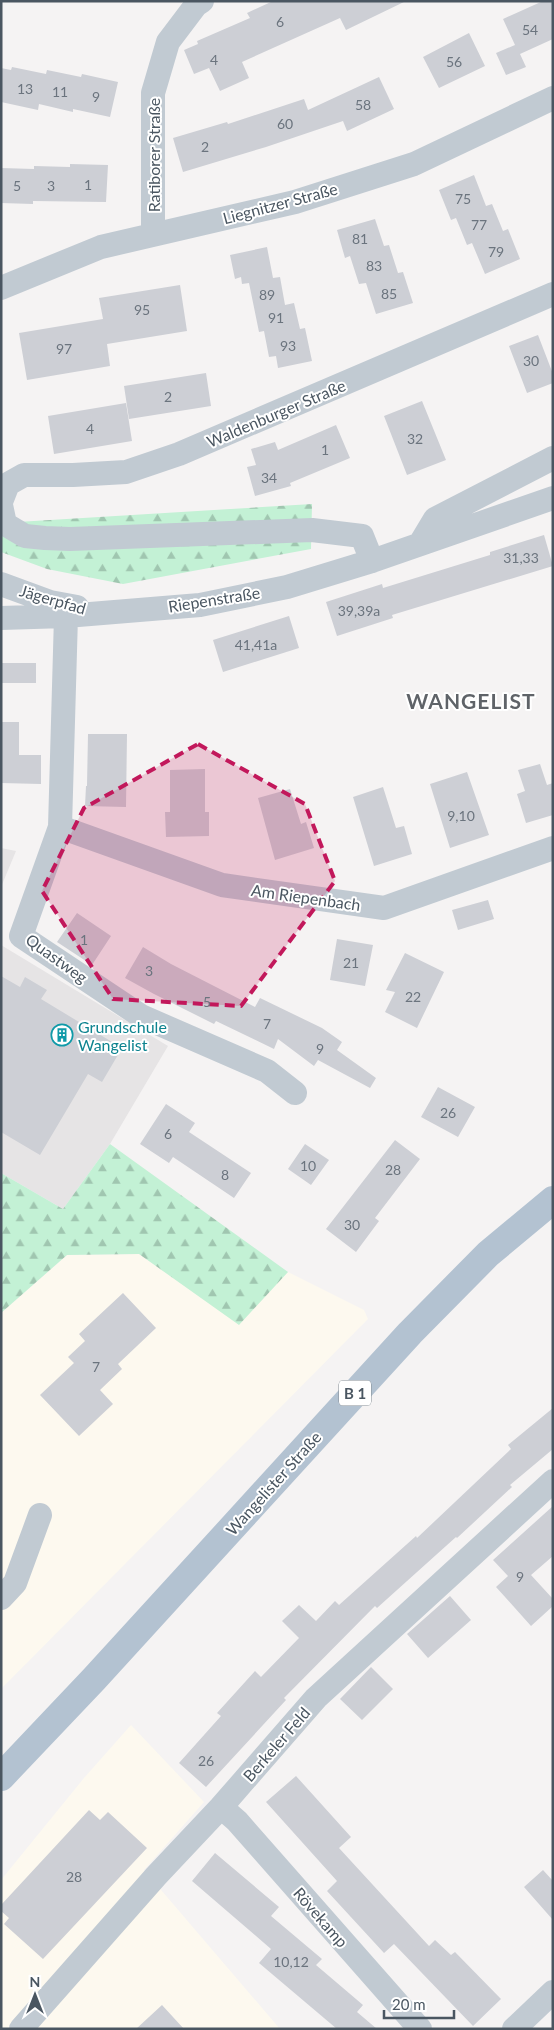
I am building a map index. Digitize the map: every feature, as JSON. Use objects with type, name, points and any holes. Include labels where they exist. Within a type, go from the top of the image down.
[{"type":"main road","name":"Wangelister Straße","points":[[1,1777],[100,1672],[410,1333],[488,1254],[553,1200]]},
{"type":"street","name":"Ratiborer Straße","points":[[153,234],[153,93],[168,42],[196,5],[202,1]]},
{"type":"street","name":"Liegnitzer Straße","points":[[1,288],[101,247],[295,202],[414,164],[553,98]]},
{"type":"street","name":"Waldenburger Straße","points":[[372,562],[362,536],[312,530],[70,539],[25,536],[5,524],[1,503],[8,484],[24,475],[126,472],[179,454],[553,294]]},
{"type":"street","points":[[420,544],[435,519],[553,458]]},
{"type":"street","name":"Riepenstraße","points":[[1,618],[66,616],[200,605],[287,587],[372,562],[553,498]]},
{"type":"street","name":"Jägerpfad","points":[[1,584],[50,602],[105,613]]},
{"type":"street","name":"Quastweg","points":[[66,616],[60,827],[21,936],[141,1016],[267,1071],[295,1093]]},
{"type":"street","name":"Am Riepenbach","points":[[60,827],[222,885],[384,908],[553,848]]},
{"type":"street","name":"Berkeler Feld","points":[[21,2029],[156,1876],[221,1807],[316,1698],[553,1481]]},
{"type":"street","points":[[1,1598],[15,1583],[40,1515]]},
{"type":"street","name":"Rövekamp","points":[[221,1807],[243,1829],[420,2029]]},
{"type":"street","points":[[514,2029],[553,1992]]},
{"type":"highlighted area","points":[[198,744],[305,804],[335,881],[241,1006],[113,999],[42,891],[84,808]]},
{"type":"shaded area","points":[[1,848],[16,851],[1,887]]},
{"type":"shaded area","points":[[1,945],[168,1046],[110,1144],[63,1209],[1,1173]]},
{"type":"shaded area","points":[[139,1254],[239,1324],[288,1272],[364,1310],[368,1319],[1,1689],[1,1313],[67,1255]]},
{"type":"shaded area","points":[[131,1725],[204,1802],[144,1870],[280,2029],[1,2029],[1,1880],[84,1778]]},
{"type":"green space","points":[[312,504],[311,549],[123,584],[47,569],[1,552],[1,523]]},
{"type":"green space","points":[[110,1144],[288,1272],[239,1325],[139,1254],[67,1255],[1,1313],[1,1173],[63,1209]]},
{"type":"building","points":[[273,1],[406,1],[346,30],[340,18],[242,62],[249,78],[220,91],[209,68],[194,74],[184,50],[198,44],[197,41],[250,18],[247,13]]},
{"type":"building","points":[[543,1],[553,1],[553,39],[520,54],[526,67],[506,75],[496,53],[515,45],[503,19]]},
{"type":"building","points":[[469,33],[485,66],[439,88],[423,57]]},
{"type":"building","points":[[12,67],[46,74],[47,70],[81,77],[82,74],[118,82],[110,117],[73,109],[73,112],[39,104],[38,110],[1,102],[1,68],[11,70]]},
{"type":"building","points":[[379,77],[394,109],[347,131],[343,121],[183,172],[173,138],[227,122],[228,124],[304,99],[308,110]]},
{"type":"building","points":[[70,164],[108,165],[106,202],[33,201],[33,204],[1,203],[1,168],[34,169],[34,166],[70,167]]},
{"type":"building","points":[[474,175],[486,206],[492,204],[503,231],[508,229],[520,259],[485,274],[472,243],[467,245],[456,218],[451,220],[439,190]]},
{"type":"building","points":[[375,219],[384,246],[389,245],[398,273],[403,272],[413,303],[376,314],[366,283],[359,284],[350,256],[345,258],[337,230]]},
{"type":"building","points":[[267,247],[273,278],[280,277],[285,305],[294,303],[300,329],[305,328],[312,361],[278,368],[276,356],[269,357],[264,331],[259,332],[249,283],[242,284],[241,277],[235,279],[230,255]]},
{"type":"building","points":[[180,285],[187,331],[107,344],[110,366],[27,380],[19,333],[103,319],[99,298]]},
{"type":"building","points":[[538,335],[553,374],[553,383],[527,393],[509,346]]},
{"type":"building","points":[[206,373],[211,406],[129,419],[124,386]]},
{"type":"building","points":[[422,401],[446,460],[407,475],[384,416]]},
{"type":"building","points":[[126,403],[132,441],[54,454],[48,416]]},
{"type":"building","points":[[336,425],[350,458],[290,483],[291,486],[255,496],[247,467],[256,465],[251,449],[275,442],[278,450]]},
{"type":"building","points":[[544,535],[553,566],[392,615],[393,618],[337,636],[326,602],[382,584],[383,588],[490,555],[490,552]]},
{"type":"building","points":[[289,616],[299,648],[223,672],[213,640]]},
{"type":"building","points":[[2,663],[36,663],[36,683],[2,683]]},
{"type":"building","points":[[1,722],[19,722],[19,755],[41,755],[41,784],[1,783]]},
{"type":"building","points":[[88,734],[127,734],[126,807],[85,806]]},
{"type":"building","points":[[540,764],[547,785],[553,783],[553,815],[526,823],[517,794],[525,791],[518,770]]},
{"type":"building","points":[[205,769],[205,812],[209,812],[209,836],[166,837],[165,812],[170,812],[170,770]]},
{"type":"building","points":[[467,772],[489,835],[450,848],[430,784]]},
{"type":"building","points":[[383,787],[396,828],[404,826],[412,854],[374,866],[353,797]]},
{"type":"building","points":[[290,789],[301,824],[306,822],[314,848],[275,860],[258,798]]},
{"type":"building","points":[[488,900],[494,919],[458,930],[452,910]]},
{"type":"building","points":[[77,913],[111,936],[92,965],[57,942]]},
{"type":"building","points":[[337,939],[373,945],[365,986],[330,980]]},
{"type":"building","points":[[143,947],[171,964],[255,1007],[260,998],[322,1028],[342,1042],[337,1050],[376,1078],[370,1088],[318,1060],[314,1066],[278,1039],[274,1049],[216,1021],[214,1024],[125,978]]},
{"type":"building","points":[[405,953],[444,972],[417,1028],[385,1012],[395,992],[386,990]]},
{"type":"building","points":[[1,976],[20,987],[25,977],[47,990],[41,999],[122,1048],[102,1082],[88,1074],[40,1155],[1,1132]]},
{"type":"building","points":[[438,1087],[475,1107],[458,1137],[421,1117]]},
{"type":"building","points":[[166,1104],[195,1123],[189,1132],[251,1173],[234,1198],[173,1157],[169,1163],[140,1144]]},
{"type":"building","points":[[395,1140],[420,1159],[375,1218],[379,1221],[356,1252],[326,1229]]},
{"type":"building","points":[[305,1144],[329,1160],[311,1185],[288,1169]]},
{"type":"building","points":[[123,1293],[156,1328],[118,1364],[122,1369],[100,1390],[113,1404],[79,1436],[40,1395],[74,1363],[68,1357],[85,1341],[79,1334]]},
{"type":"building","points":[[553,1408],[553,1449],[510,1485],[512,1487],[457,1538],[377,1608],[375,1606],[284,1698],[286,1700],[206,1787],[179,1763],[221,1716],[217,1713],[255,1671],[261,1677],[299,1638],[282,1621],[299,1605],[316,1621],[335,1601],[339,1605],[416,1536],[417,1538],[511,1449],[508,1445]]},
{"type":"building","points":[[553,1506],[553,1556],[531,1575],[553,1599],[553,1606],[531,1626],[496,1587],[508,1576],[493,1560]]},
{"type":"building","points":[[450,1596],[471,1620],[428,1658],[407,1634]]},
{"type":"building","points":[[371,1667],[393,1689],[362,1720],[340,1699]]},
{"type":"building","points":[[296,1776],[351,1837],[339,1848],[429,1946],[435,1940],[451,1955],[455,1952],[501,1999],[473,2026],[394,1944],[384,1953],[327,1891],[337,1881],[266,1802]]},
{"type":"building","points":[[89,1810],[100,1820],[108,1812],[147,1848],[43,1959],[4,1924],[9,1918],[1,1911],[1,1905]]},
{"type":"building","points":[[215,1853],[279,1907],[271,1916],[322,1959],[316,1965],[363,2005],[357,2012],[377,2029],[337,2029],[259,1963],[271,1949],[192,1881]]},
{"type":"building","points":[[543,1870],[553,1881],[553,1920],[524,1887]]},
{"type":"building","points":[[162,2005],[184,2029],[136,2029]]},
{"type":"place","name":"Grundschule Wangelist","points":[[62,1035]]},
{"type":"district","name":"WANGELIST","points":[[471,700]]}]
